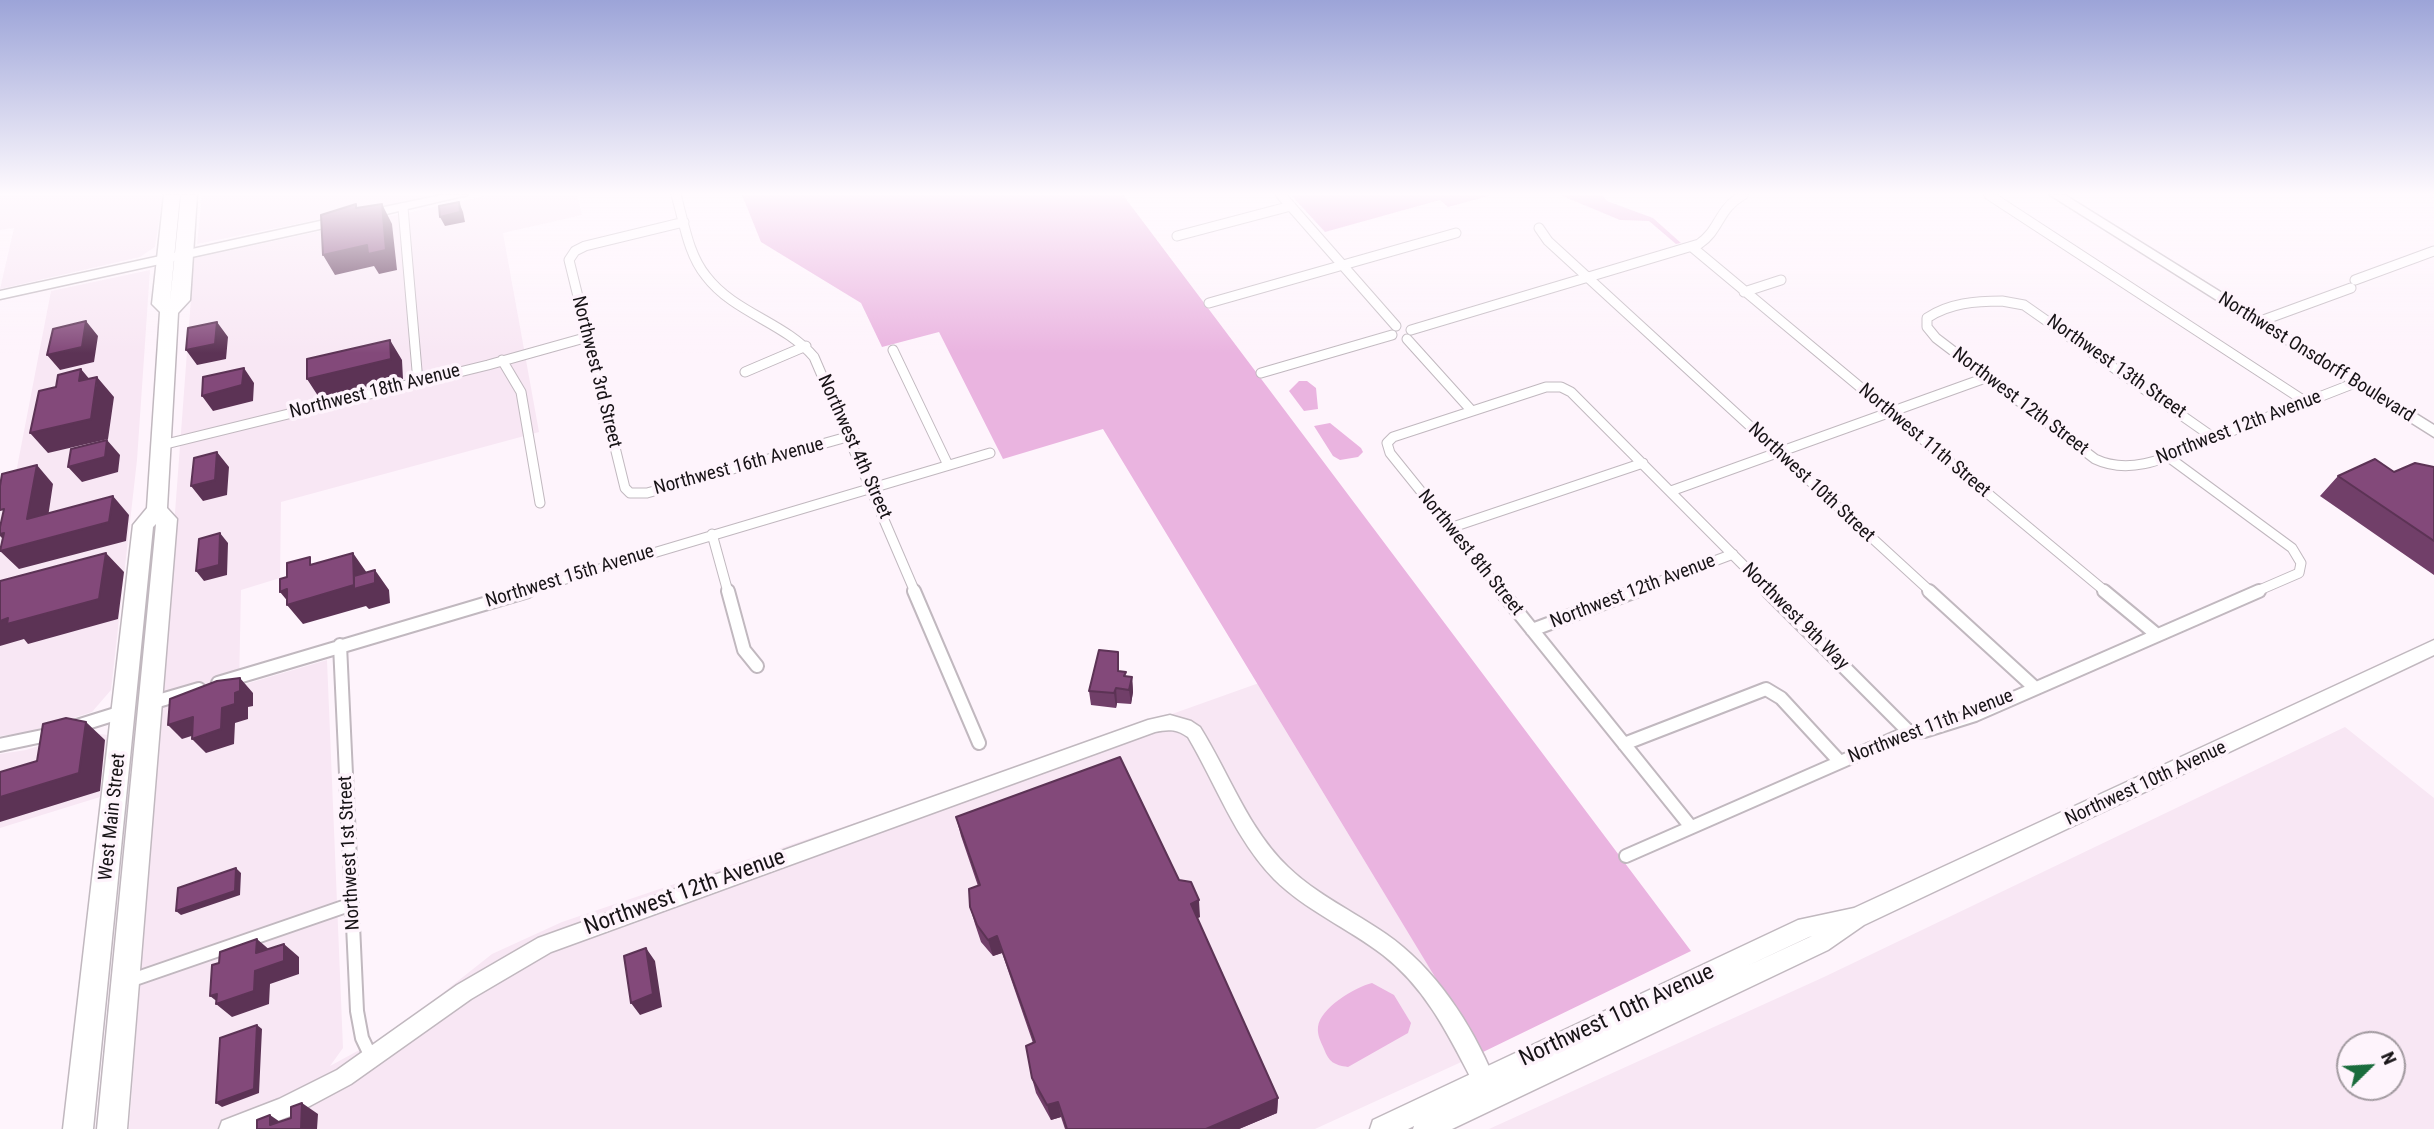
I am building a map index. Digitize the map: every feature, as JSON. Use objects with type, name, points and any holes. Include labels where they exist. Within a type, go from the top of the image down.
[{"type":"highway","name":"West Main Street","points":[[175,248],[175,256]]},
{"type":"highway","name":"West Main Street","points":[[78,1129],[167,519],[156,510],[169,311],[161,304],[177,248]]},
{"type":"highway","name":"West Main Street","points":[[112,1129],[126,982],[138,708]]},
{"type":"main road","name":"Northwest 10th Avenue","points":[[1425,1129],[1820,943],[1856,918],[2434,647]]},
{"type":"main road","name":"Northwest 10th Avenue","points":[[1382,1129],[1806,927],[1856,918]]},
{"type":"street","points":[[0,295],[214,248]]},
{"type":"street","points":[[406,248],[418,382]]},
{"type":"street","name":"Northwest 3rd Street","points":[[583,248],[575,251],[569,260],[623,482],[630,493]]},
{"type":"street","name":"Northwest 4th Street","points":[[692,248],[698,265],[707,279],[806,346],[820,370],[979,743]]},
{"type":"street","points":[[1328,248],[1394,330]]},
{"type":"street","points":[[1209,303],[1401,248]]},
{"type":"street","name":"Northwest 10th Street","points":[[1555,248],[2034,687]]},
{"type":"street","points":[[1261,373],[1394,330],[1409,334],[1690,248]]},
{"type":"street","name":"Northwest 11th Street","points":[[1693,248],[2156,634]]},
{"type":"street","points":[[2070,248],[2306,402]]},
{"type":"street","name":"Northwest Onsdorff Boulevard","points":[[2140,248],[2434,432]]},
{"type":"street","points":[[2258,322],[2434,251]]},
{"type":"street","points":[[1744,292],[1781,280]]},
{"type":"street","name":"Northwest 12th Street","points":[[2015,301],[1991,299],[1940,310],[1929,316],[1926,324],[1936,338],[2095,459],[2122,469]]},
{"type":"street","name":"Northwest 13th Street","points":[[2015,301],[2035,310],[2215,438]]},
{"type":"street","points":[[1409,334],[1471,410]]},
{"type":"street","name":"Northwest 18th Avenue","points":[[162,445],[587,337]]},
{"type":"street","points":[[745,372],[806,346]]},
{"type":"street","points":[[892,349],[948,465]]},
{"type":"street","points":[[502,360],[521,392],[540,503]]},
{"type":"street","points":[[1671,491],[1988,377]]},
{"type":"street","name":"Northwest 12th Avenue","points":[[2122,469],[2167,456],[2355,383]]},
{"type":"street","name":"Northwest 9th Way","points":[[1471,410],[1562,384],[1579,398],[1909,732]]},
{"type":"street","name":"Northwest 8th Street","points":[[1471,410],[1396,435],[1388,441],[1390,453],[1691,827]]},
{"type":"street","name":"Northwest 16th Avenue","points":[[630,493],[647,493],[847,438]]},
{"type":"street","name":"Northwest 15th Avenue","points":[[0,745],[34,740],[340,645],[990,453]]},
{"type":"street","name":"Northwest 11th Avenue","points":[[1626,856],[1909,732],[1924,732],[1951,723],[2297,575],[2301,570],[2299,558],[2286,542],[2167,456]]},
{"type":"street","points":[[1450,528],[1643,463]]},
{"type":"street","points":[[712,534],[744,650],[757,666]]},
{"type":"street","name":"Northwest 12th Avenue","points":[[1532,630],[1733,554]]},
{"type":"street","name":"Northwest 1st Street","points":[[340,645],[357,1011],[362,1038],[372,1059]]},
{"type":"street","points":[[1624,744],[1766,689],[1778,695],[1840,762]]},
{"type":"street","name":"Northwest 12th Avenue","points":[[230,1129],[317,1093],[372,1059],[464,992],[545,945],[1154,725],[1171,722],[1181,724],[1194,732],[1251,833],[1280,872],[1325,908],[1406,962],[1429,988],[1452,1020],[1483,1079]]},
{"type":"street","points":[[126,982],[352,904]]},
{"type":"shaded area","points":[[9,248],[154,248],[140,257],[0,289]]},
{"type":"shaded area","points":[[242,248],[506,248],[539,432],[281,502],[280,578],[241,590],[239,686],[327,660],[343,1048],[330,1066],[396,1030],[492,954],[562,922],[1071,750],[1259,683],[1481,1053],[1315,1129],[129,1129],[194,258]]},
{"type":"shaded area","points":[[770,248],[1163,248],[1691,951],[1481,1053],[1103,429],[1003,459],[939,332],[882,347],[861,303]]},
{"type":"shaded area","points":[[150,270],[137,460],[111,690],[92,712],[25,733],[0,736],[0,482],[15,478],[51,291]]},
{"type":"shaded area","points":[[1299,381],[1307,381],[1316,388],[1318,409],[1304,411],[1289,391]]},
{"type":"shaded area","points":[[1330,423],[1361,448],[1363,452],[1358,457],[1340,460],[1333,456],[1314,426]]},
{"type":"shaded area","points":[[2345,727],[2434,798],[2434,1129],[1489,1129],[1824,977]]},
{"type":"shaded area","points":[[83,732],[108,735],[100,797],[0,828],[0,754],[26,750]]},
{"type":"shaded area","points":[[1372,983],[1394,995],[1411,1023],[1408,1033],[1348,1067],[1336,1064],[1328,1057],[1320,1038],[1320,1020],[1339,999]]},
{"type":"building","points":[[323,248],[355,248],[323,255]]},
{"type":"building","points":[[367,248],[386,248],[386,250],[368,254]]},
{"type":"building","points":[[86,321],[82,347],[47,355],[53,329]]},
{"type":"building","points":[[217,322],[215,344],[186,350],[188,328]]},
{"type":"building","points":[[390,340],[391,359],[307,379],[307,359]]},
{"type":"building","points":[[244,368],[242,385],[202,396],[203,377]]},
{"type":"building","points":[[81,369],[79,381],[97,377],[91,419],[30,433],[39,391],[56,387],[58,375]]},
{"type":"building","points":[[107,440],[105,457],[68,467],[71,449]]},
{"type":"building","points":[[217,452],[215,480],[191,486],[194,458]]},
{"type":"building","points":[[2375,459],[2394,472],[2415,463],[2434,467],[2434,541],[2338,476]]},
{"type":"building","points":[[37,465],[27,519],[113,496],[109,522],[0,551],[4,533],[0,534],[4,509],[0,510],[2,474]]},
{"type":"building","points":[[220,533],[219,565],[196,571],[199,539]]},
{"type":"building","points":[[106,553],[99,599],[7,624],[8,618],[0,621],[0,581]]},
{"type":"building","points":[[353,553],[354,585],[287,605],[287,589],[280,592],[280,579],[287,577],[287,563],[310,557],[310,565]]},
{"type":"building","points":[[375,570],[375,583],[354,589],[354,576]]},
{"type":"building","points":[[1099,650],[1118,652],[1118,671],[1126,672],[1124,676],[1132,677],[1129,690],[1116,688],[1114,693],[1089,691]]},
{"type":"building","points":[[240,678],[240,691],[235,693],[235,704],[222,708],[221,729],[192,739],[193,717],[168,725],[170,699],[217,681]]},
{"type":"building","points":[[66,718],[86,722],[79,773],[0,797],[0,772],[37,761],[43,724]]},
{"type":"building","points":[[1120,757],[1179,880],[1191,882],[1199,900],[1191,904],[1278,1098],[1206,1129],[1067,1129],[1058,1102],[1047,1105],[1032,1078],[1026,1046],[1035,1042],[997,936],[988,940],[977,925],[970,907],[969,889],[980,885],[956,817]]},
{"type":"building","points":[[236,868],[235,891],[176,911],[178,888]]},
{"type":"building","points":[[257,939],[256,953],[284,944],[284,961],[255,971],[254,991],[216,1004],[217,994],[210,996],[212,965],[219,963],[220,952]]},
{"type":"building","points":[[646,948],[653,994],[631,1003],[624,956]]},
{"type":"building","points":[[257,1025],[254,1089],[216,1103],[220,1038]]},
{"type":"building","points":[[302,1103],[301,1129],[257,1129],[257,1120],[270,1115],[270,1125],[291,1118],[291,1107]]}]
